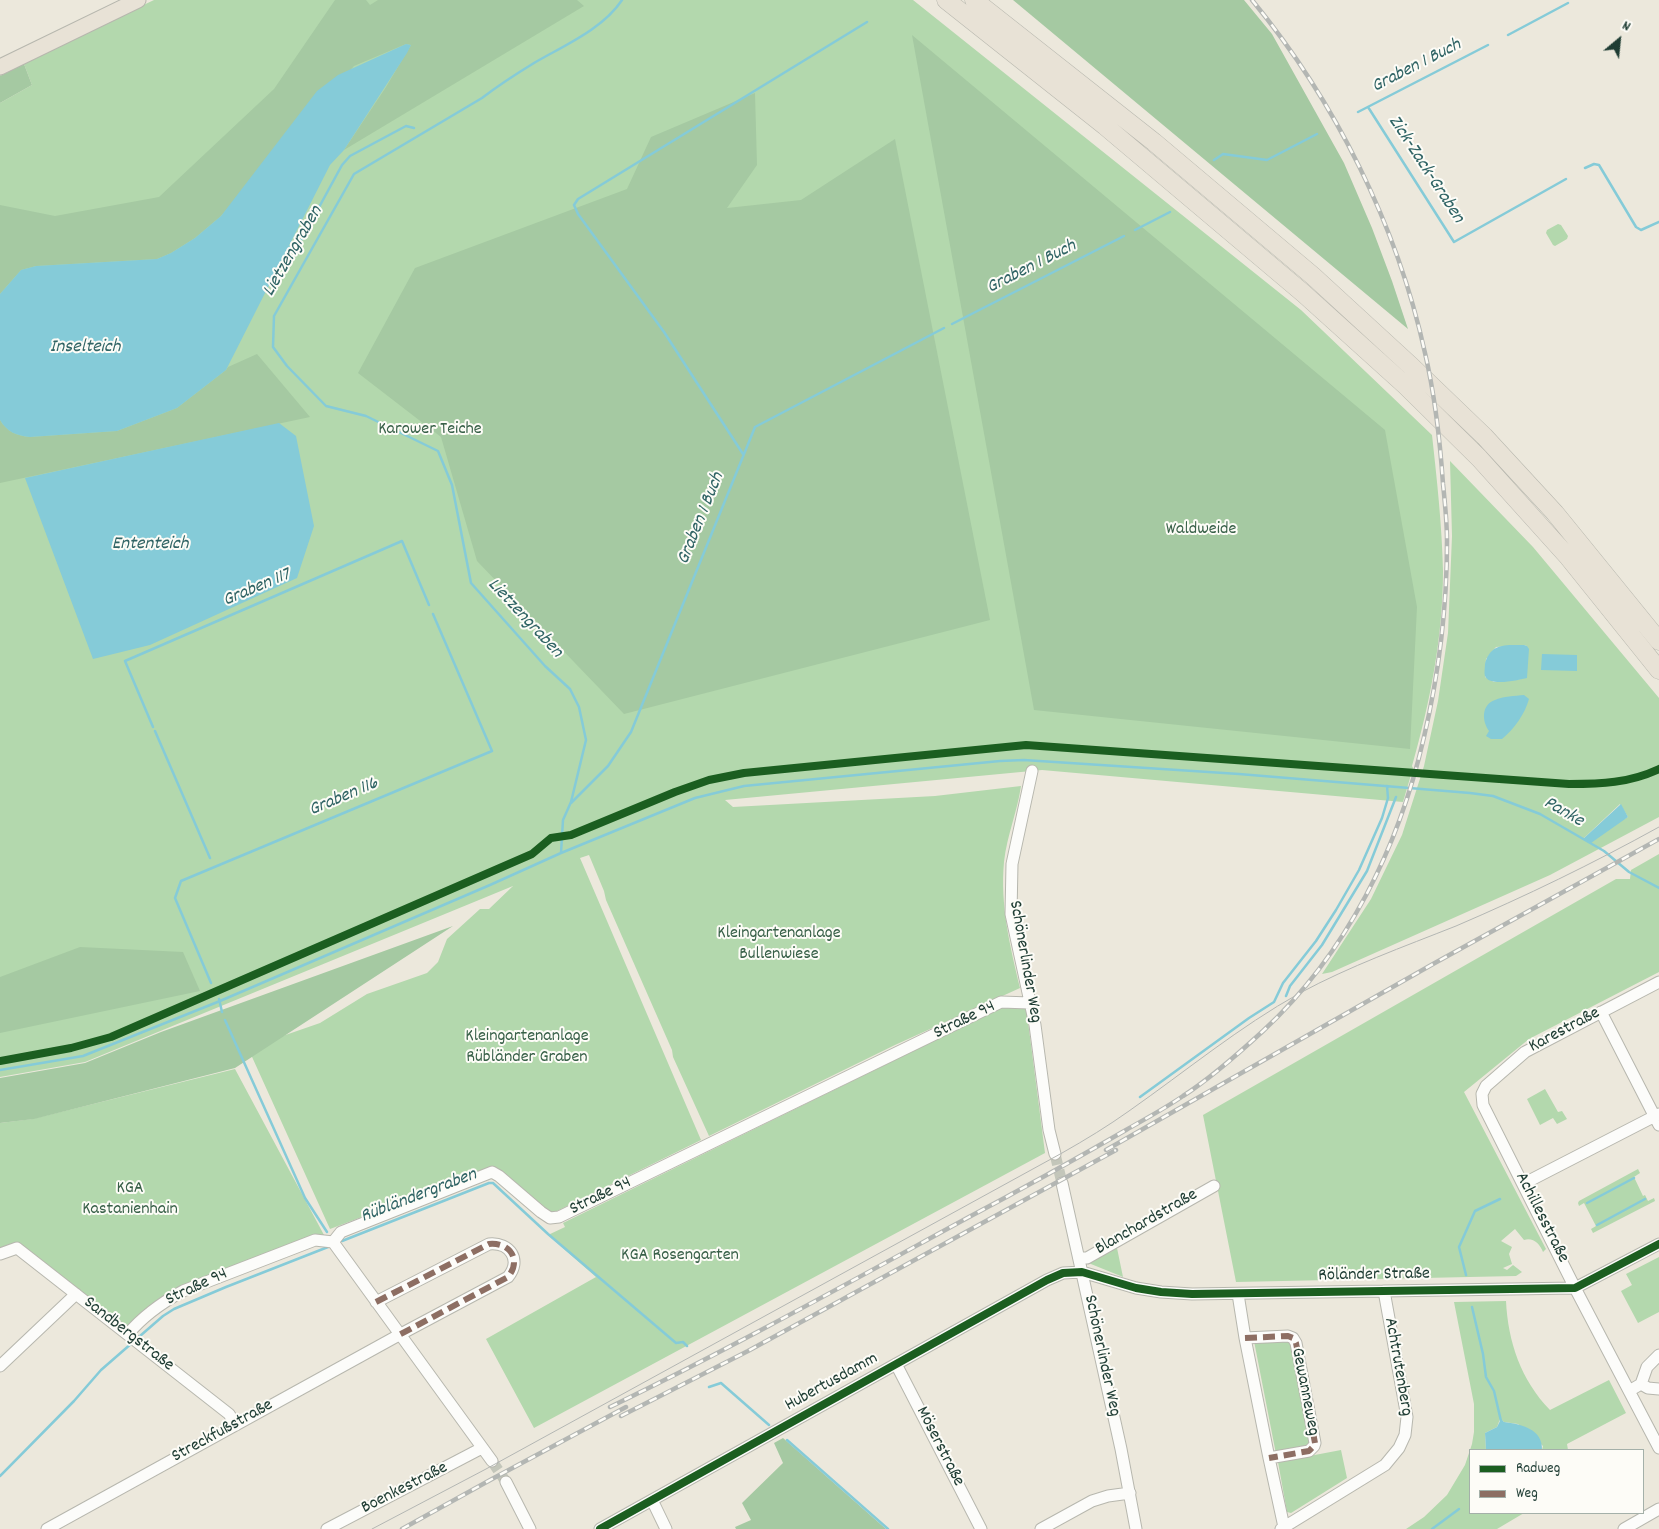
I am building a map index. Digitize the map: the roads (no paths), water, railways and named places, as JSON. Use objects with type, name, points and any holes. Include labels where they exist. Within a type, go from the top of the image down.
[{"type":"highway","points":[[946,0],[1136,152],[1303,293],[1406,386],[1479,458],[1569,558],[1659,670]]},
{"type":"highway","points":[[974,0],[1154,142],[1313,276],[1411,366],[1484,436],[1556,513],[1659,641]]},
{"type":"main road","points":[[0,67],[138,0]]},
{"type":"street","name":"Schönerlinder Weg","points":[[1032,771],[1012,864],[1012,914],[1035,1025],[1049,1130],[1055,1154]]},
{"type":"street","name":"Karestraße","points":[[1482,1094],[1486,1086],[1525,1052],[1659,982]]},
{"type":"street","name":"Straße 94","points":[[128,1334],[170,1298],[183,1291],[315,1240],[333,1242],[341,1232],[492,1172],[541,1212],[550,1218],[559,1217],[1002,1002],[1030,1003]]},
{"type":"street","points":[[1524,1184],[1657,1118],[1601,1012]]},
{"type":"street","name":"Achillesstraße","points":[[1482,1094],[1482,1105],[1659,1448]]},
{"type":"street","name":"Schönerlinder Weg","points":[[1062,1183],[1130,1493],[1136,1529]]},
{"type":"street","name":"Blanchardstraße","points":[[1079,1258],[1087,1258],[1214,1186]]},
{"type":"street","points":[[333,1242],[492,1460]]},
{"type":"street","name":"Streckfußstraße","points":[[47,1529],[399,1334],[508,1277],[514,1264],[514,1258],[512,1253],[500,1244],[489,1244],[376,1302]]},
{"type":"street","name":"Röländer Straße","points":[[1082,1272],[1126,1285],[1161,1292],[1192,1294],[1575,1288],[1659,1244]]},
{"type":"street","name":"Sandbergstraße","points":[[0,1254],[17,1248],[229,1414],[236,1425]]},
{"type":"street","name":"Hubertusdamm","points":[[600,1529],[1058,1275],[1069,1272],[1082,1272]]},
{"type":"street","name":"Achtrutenberg","points":[[1283,1528],[1385,1465],[1399,1448],[1405,1435],[1407,1418],[1384,1291]]},
{"type":"street","points":[[0,1366],[76,1294]]},
{"type":"street","points":[[1238,1294],[1283,1528]]},
{"type":"street","name":"Gewanneweg","points":[[1245,1338],[1288,1336],[1296,1342],[1315,1443],[1309,1451],[1269,1458]]},
{"type":"street","points":[[1629,1390],[1641,1384],[1647,1367],[1659,1355]]},
{"type":"street","name":"Möserstraße","points":[[896,1364],[981,1529]]},
{"type":"street","points":[[1641,1384],[1648,1388],[1659,1389]]},
{"type":"street","name":"Boenkestraße","points":[[327,1529],[482,1448]]},
{"type":"street","points":[[506,1482],[530,1529]]},
{"type":"street","points":[[1041,1529],[1092,1501],[1108,1496],[1130,1493]]},
{"type":"street","points":[[652,1500],[666,1529]]},
{"type":"street","points":[[1624,1529],[1659,1509]]},
{"type":"water","name":"Inselteich","points":[[406,44],[411,45],[407,53],[344,150],[330,165],[226,370],[177,408],[117,431],[30,437],[21,436],[6,428],[0,420],[0,294],[21,270],[36,266],[157,259],[171,253],[195,238],[221,216],[317,91],[338,75]]},
{"type":"water","name":"Ententeich","points":[[279,423],[296,436],[314,526],[297,578],[150,645],[93,659],[25,478]]},
{"type":"water","points":[[1524,645],[1529,649],[1527,678],[1498,682],[1492,681],[1485,676],[1485,664],[1487,657],[1492,651],[1502,646]]},
{"type":"water","points":[[1542,654],[1577,655],[1577,671],[1541,670]]},
{"type":"water","points":[[1524,695],[1529,699],[1527,705],[1522,716],[1511,731],[1502,739],[1491,739],[1486,736],[1489,731],[1485,723],[1484,714],[1490,702],[1509,696]]},
{"type":"water","points":[[1621,804],[1628,817],[1591,843],[1583,839]]},
{"type":"water","points":[[1501,1419],[1504,1422],[1524,1426],[1535,1432],[1539,1437],[1542,1449],[1486,1449],[1485,1433],[1497,1427]]},
{"type":"waterway","name":"Lietzengraben","points":[[561,853],[563,820],[571,802],[586,740],[579,707],[570,689],[545,666],[471,583],[452,485],[438,451],[366,416],[326,406],[287,366],[273,347],[274,316],[354,174],[482,98],[534,63],[582,36],[604,20],[622,0]]},
{"type":"waterway","name":"Graben 1 Buch","points":[[1508,35],[1568,3]]},
{"type":"waterway","points":[[743,454],[664,332],[578,214],[574,205],[578,199],[867,22]]},
{"type":"waterway","name":"Graben 1 Buch","points":[[1358,112],[1488,45]]},
{"type":"waterway","name":"Zick-Zack-Graben","points":[[1368,107],[1454,242],[1566,179]]},
{"type":"waterway","points":[[287,248],[299,244],[342,165],[350,156],[406,126],[414,128]]},
{"type":"waterway","name":"Graben 1 Buch","points":[[1214,160],[1223,154],[1267,160],[1317,134]]},
{"type":"waterway","name":"Zick-Zack-Graben","points":[[1585,168],[1594,164],[1599,165],[1636,227],[1641,230],[1659,222]]},
{"type":"waterway","name":"Graben 1 Buch","points":[[1135,230],[1170,212]]},
{"type":"waterway","name":"Graben 1 Buch","points":[[952,324],[1124,236]]},
{"type":"waterway","name":"Graben 1 Buch","points":[[571,803],[608,766],[631,732],[755,427],[944,328]]},
{"type":"waterway","name":"Graben 117","points":[[153,727],[125,661],[402,541],[429,605]]},
{"type":"waterway","name":"Graben 116","points":[[211,983],[175,898],[181,881],[492,751],[433,614]]},
{"type":"waterway","name":"Graben 117","points":[[155,731],[210,858]]},
{"type":"waterway","name":"Panke","points":[[0,1070],[83,1056],[220,1001],[561,853],[695,798],[744,786],[1024,760],[1239,774],[1470,793],[1493,796],[1540,814],[1604,851],[1629,872],[1659,888]]},
{"type":"waterway","points":[[1140,1097],[1274,1002],[1283,983],[1316,941],[1359,870],[1382,818],[1388,798],[1387,786]]},
{"type":"waterway","points":[[1286,996],[1290,986],[1322,945],[1367,871],[1396,797]]},
{"type":"waterway","name":"Rübländergraben","points":[[219,999],[222,1012]]},
{"type":"waterway","name":"Rübländergraben","points":[[225,1020],[305,1198],[327,1232]]},
{"type":"waterway","points":[[1587,1203],[1634,1178]]},
{"type":"waterway","name":"Rübländergraben","points":[[342,1241],[493,1183],[548,1234],[676,1343],[683,1342],[687,1346]]},
{"type":"waterway","points":[[1466,1275],[1459,1247],[1475,1211],[1500,1199]]},
{"type":"waterway","points":[[1597,1225],[1645,1199]]},
{"type":"waterway","name":"Rübländergraben","points":[[140,1336],[174,1309],[328,1247]]},
{"type":"waterway","points":[[1472,1307],[1483,1354],[1486,1377],[1494,1391],[1501,1421]]},
{"type":"waterway","name":"Rübländergraben","points":[[0,1476],[74,1401],[101,1370],[132,1343]]},
{"type":"waterway","name":"Rübländergraben","points":[[709,1387],[721,1383],[769,1425]]},
{"type":"waterway","name":"Rübländergraben","points":[[787,1440],[888,1529]]},
{"type":"waterway","points":[[1432,1529],[1459,1509]]},
{"type":"tunnel","points":[[1055,1154],[1062,1183]]},
{"type":"tunnel","points":[[492,1461],[506,1482]]},
{"type":"tram line","points":[[372,1529],[486,1469],[1071,1148],[1121,1117],[1256,1020],[1300,993],[1357,965],[1456,926],[1508,903],[1584,867],[1659,827]]},
{"type":"railway","points":[[610,1407],[746,1338],[1009,1196],[1154,1114],[1193,1089],[1214,1074],[1263,1031],[1320,968],[1366,896],[1384,858],[1400,818],[1424,737],[1438,664],[1446,590],[1446,512],[1429,369],[1413,305],[1398,258],[1359,166],[1336,122],[1310,80],[1252,0]]},
{"type":"railway","points":[[1106,1150],[1433,964],[1659,839]]},
{"type":"railway","points":[[621,1416],[748,1351],[1116,1150]]},
{"type":"railway","points":[[402,1529],[626,1407]]},
{"type":"park label","name":"Karower Teiche","points":[[430,431]]},
{"type":"park label","name":"Waldweide","points":[[1201,531]]},
{"type":"park label","name":"Kleingartenanlage Bullenwiese","points":[[779,945]]},
{"type":"park label","name":"Kleingartenanlage Rübländer Graben","points":[[527,1048]]},
{"type":"park label","name":"KGA Kastanienhain","points":[[130,1200]]},
{"type":"park label","name":"KGA Rosengarten","points":[[680,1257]]}]
